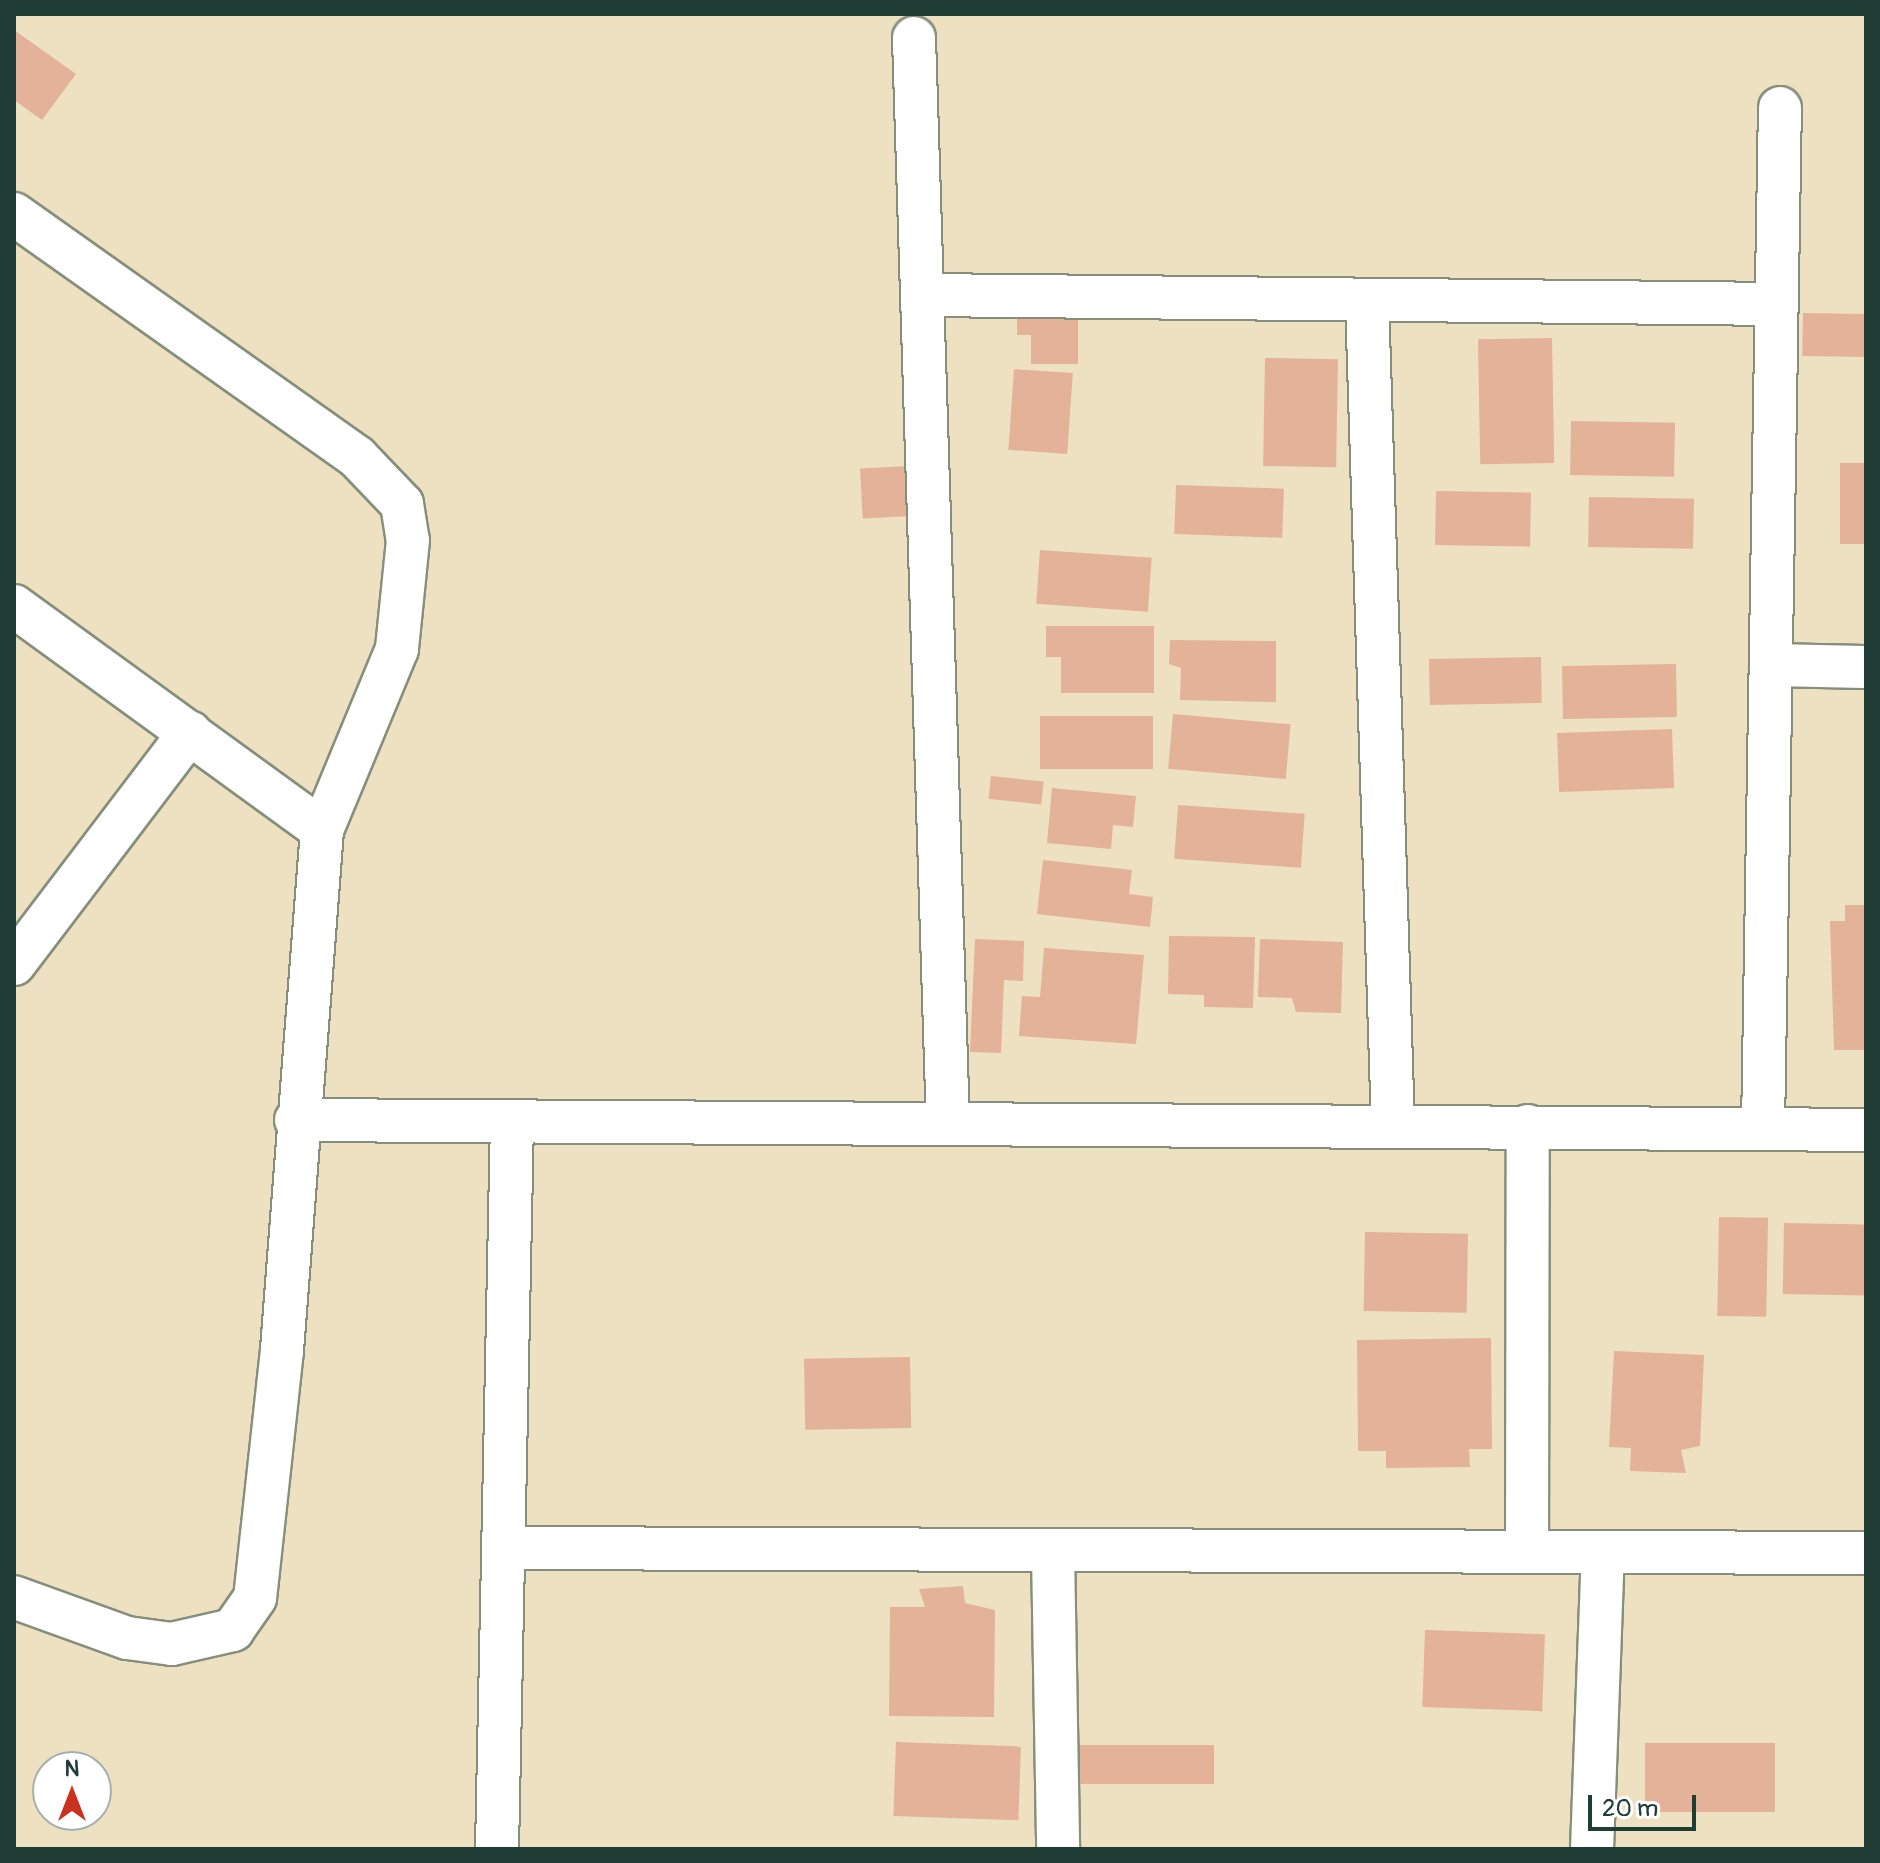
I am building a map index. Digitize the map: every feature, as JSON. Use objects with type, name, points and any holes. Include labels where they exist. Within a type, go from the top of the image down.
[{"type":"street","points":[[914,38],[948,1123]]},
{"type":"street","points":[[1763,1128],[1780,108]]},
{"type":"street","points":[[14,214],[357,457],[402,504],[408,540],[397,649],[322,830],[296,1120],[282,1350],[255,1598],[233,1630],[172,1644],[127,1638],[14,1597]]},
{"type":"street","points":[[922,295],[1777,304]]},
{"type":"street","points":[[1367,300],[1393,1126]]},
{"type":"street","points":[[14,606],[322,830]]},
{"type":"street","points":[[1771,665],[1866,667]]},
{"type":"street","points":[[14,964],[190,732]]},
{"type":"street","points":[[296,1120],[1866,1130]]},
{"type":"street","points":[[497,1849],[506,1548],[512,1121]]},
{"type":"street","points":[[1527,1552],[1528,1126]]},
{"type":"street","points":[[506,1548],[1866,1553]]},
{"type":"street","points":[[1053,1552],[1058,1849]]},
{"type":"street","points":[[1592,1849],[1603,1552]]},
{"type":"building","points":[[14,30],[76,74],[42,120],[14,100]]},
{"type":"building","points":[[1803,313],[1866,314],[1865,357],[1802,356]]},
{"type":"building","points":[[1017,316],[1078,317],[1078,364],[1031,364],[1031,335],[1017,335]]},
{"type":"building","points":[[1552,338],[1554,463],[1480,464],[1478,339]]},
{"type":"building","points":[[1265,358],[1338,359],[1336,467],[1263,466]]},
{"type":"building","points":[[1014,369],[1073,373],[1067,454],[1008,450]]},
{"type":"building","points":[[1571,421],[1675,423],[1674,477],[1570,475]]},
{"type":"building","points":[[1840,463],[1866,463],[1866,544],[1840,544]]},
{"type":"building","points":[[910,466],[913,516],[863,519],[860,469]]},
{"type":"building","points":[[1176,485],[1284,489],[1282,538],[1174,534]]},
{"type":"building","points":[[1436,491],[1531,493],[1530,547],[1435,545]]},
{"type":"building","points":[[1589,497],[1694,499],[1693,549],[1588,547]]},
{"type":"building","points":[[1040,550],[1152,558],[1148,612],[1036,604]]},
{"type":"building","points":[[1046,626],[1154,626],[1154,693],[1061,693],[1061,657],[1046,657]]},
{"type":"building","points":[[1170,640],[1276,641],[1276,702],[1180,700],[1181,668],[1169,664]]},
{"type":"building","points":[[1541,657],[1542,703],[1430,705],[1429,659]]},
{"type":"building","points":[[1676,664],[1677,717],[1563,719],[1562,666]]},
{"type":"building","points":[[1173,714],[1291,724],[1286,779],[1168,769]]},
{"type":"building","points":[[1040,716],[1153,716],[1153,769],[1040,769]]},
{"type":"building","points":[[1672,729],[1674,788],[1559,792],[1557,733]]},
{"type":"building","points":[[991,776],[1044,782],[1041,804],[989,799]]},
{"type":"building","points":[[1052,788],[1136,796],[1133,827],[1113,825],[1111,849],[1047,843]]},
{"type":"building","points":[[1178,805],[1305,814],[1301,868],[1174,859]]},
{"type":"building","points":[[1043,860],[1132,870],[1129,894],[1153,897],[1150,927],[1037,914]]},
{"type":"building","points":[[1845,905],[1866,905],[1866,1050],[1834,1050],[1830,921],[1845,921]]},
{"type":"building","points":[[1169,936],[1255,937],[1253,1008],[1204,1007],[1204,995],[1168,994]]},
{"type":"building","points":[[975,939],[1024,941],[1023,981],[1004,980],[1001,1053],[970,1052]]},
{"type":"building","points":[[1260,939],[1343,942],[1341,1013],[1296,1012],[1292,998],[1258,997]]},
{"type":"building","points":[[1044,948],[1144,955],[1136,1044],[1019,1036],[1022,996],[1040,997]]},
{"type":"building","points":[[1719,1217],[1768,1218],[1766,1317],[1717,1316]]},
{"type":"building","points":[[1784,1223],[1866,1224],[1865,1295],[1783,1294]]},
{"type":"building","points":[[1365,1232],[1468,1234],[1467,1313],[1364,1311]]},
{"type":"building","points":[[1491,1338],[1492,1449],[1469,1449],[1470,1467],[1386,1468],[1386,1451],[1358,1451],[1357,1340]]},
{"type":"building","points":[[1614,1351],[1704,1355],[1700,1446],[1681,1450],[1686,1473],[1630,1471],[1631,1448],[1609,1447]]},
{"type":"building","points":[[910,1357],[911,1428],[805,1430],[804,1359]]},
{"type":"building","points":[[963,1586],[965,1603],[995,1610],[994,1717],[889,1716],[890,1607],[925,1607],[919,1589]]},
{"type":"building","points":[[1425,1630],[1545,1634],[1542,1711],[1422,1707]]},
{"type":"building","points":[[896,1742],[1021,1746],[1018,1820],[893,1816]]},
{"type":"building","points":[[1645,1743],[1775,1743],[1775,1812],[1645,1812]]},
{"type":"building","points":[[1077,1745],[1214,1745],[1214,1784],[1077,1784]]}]
